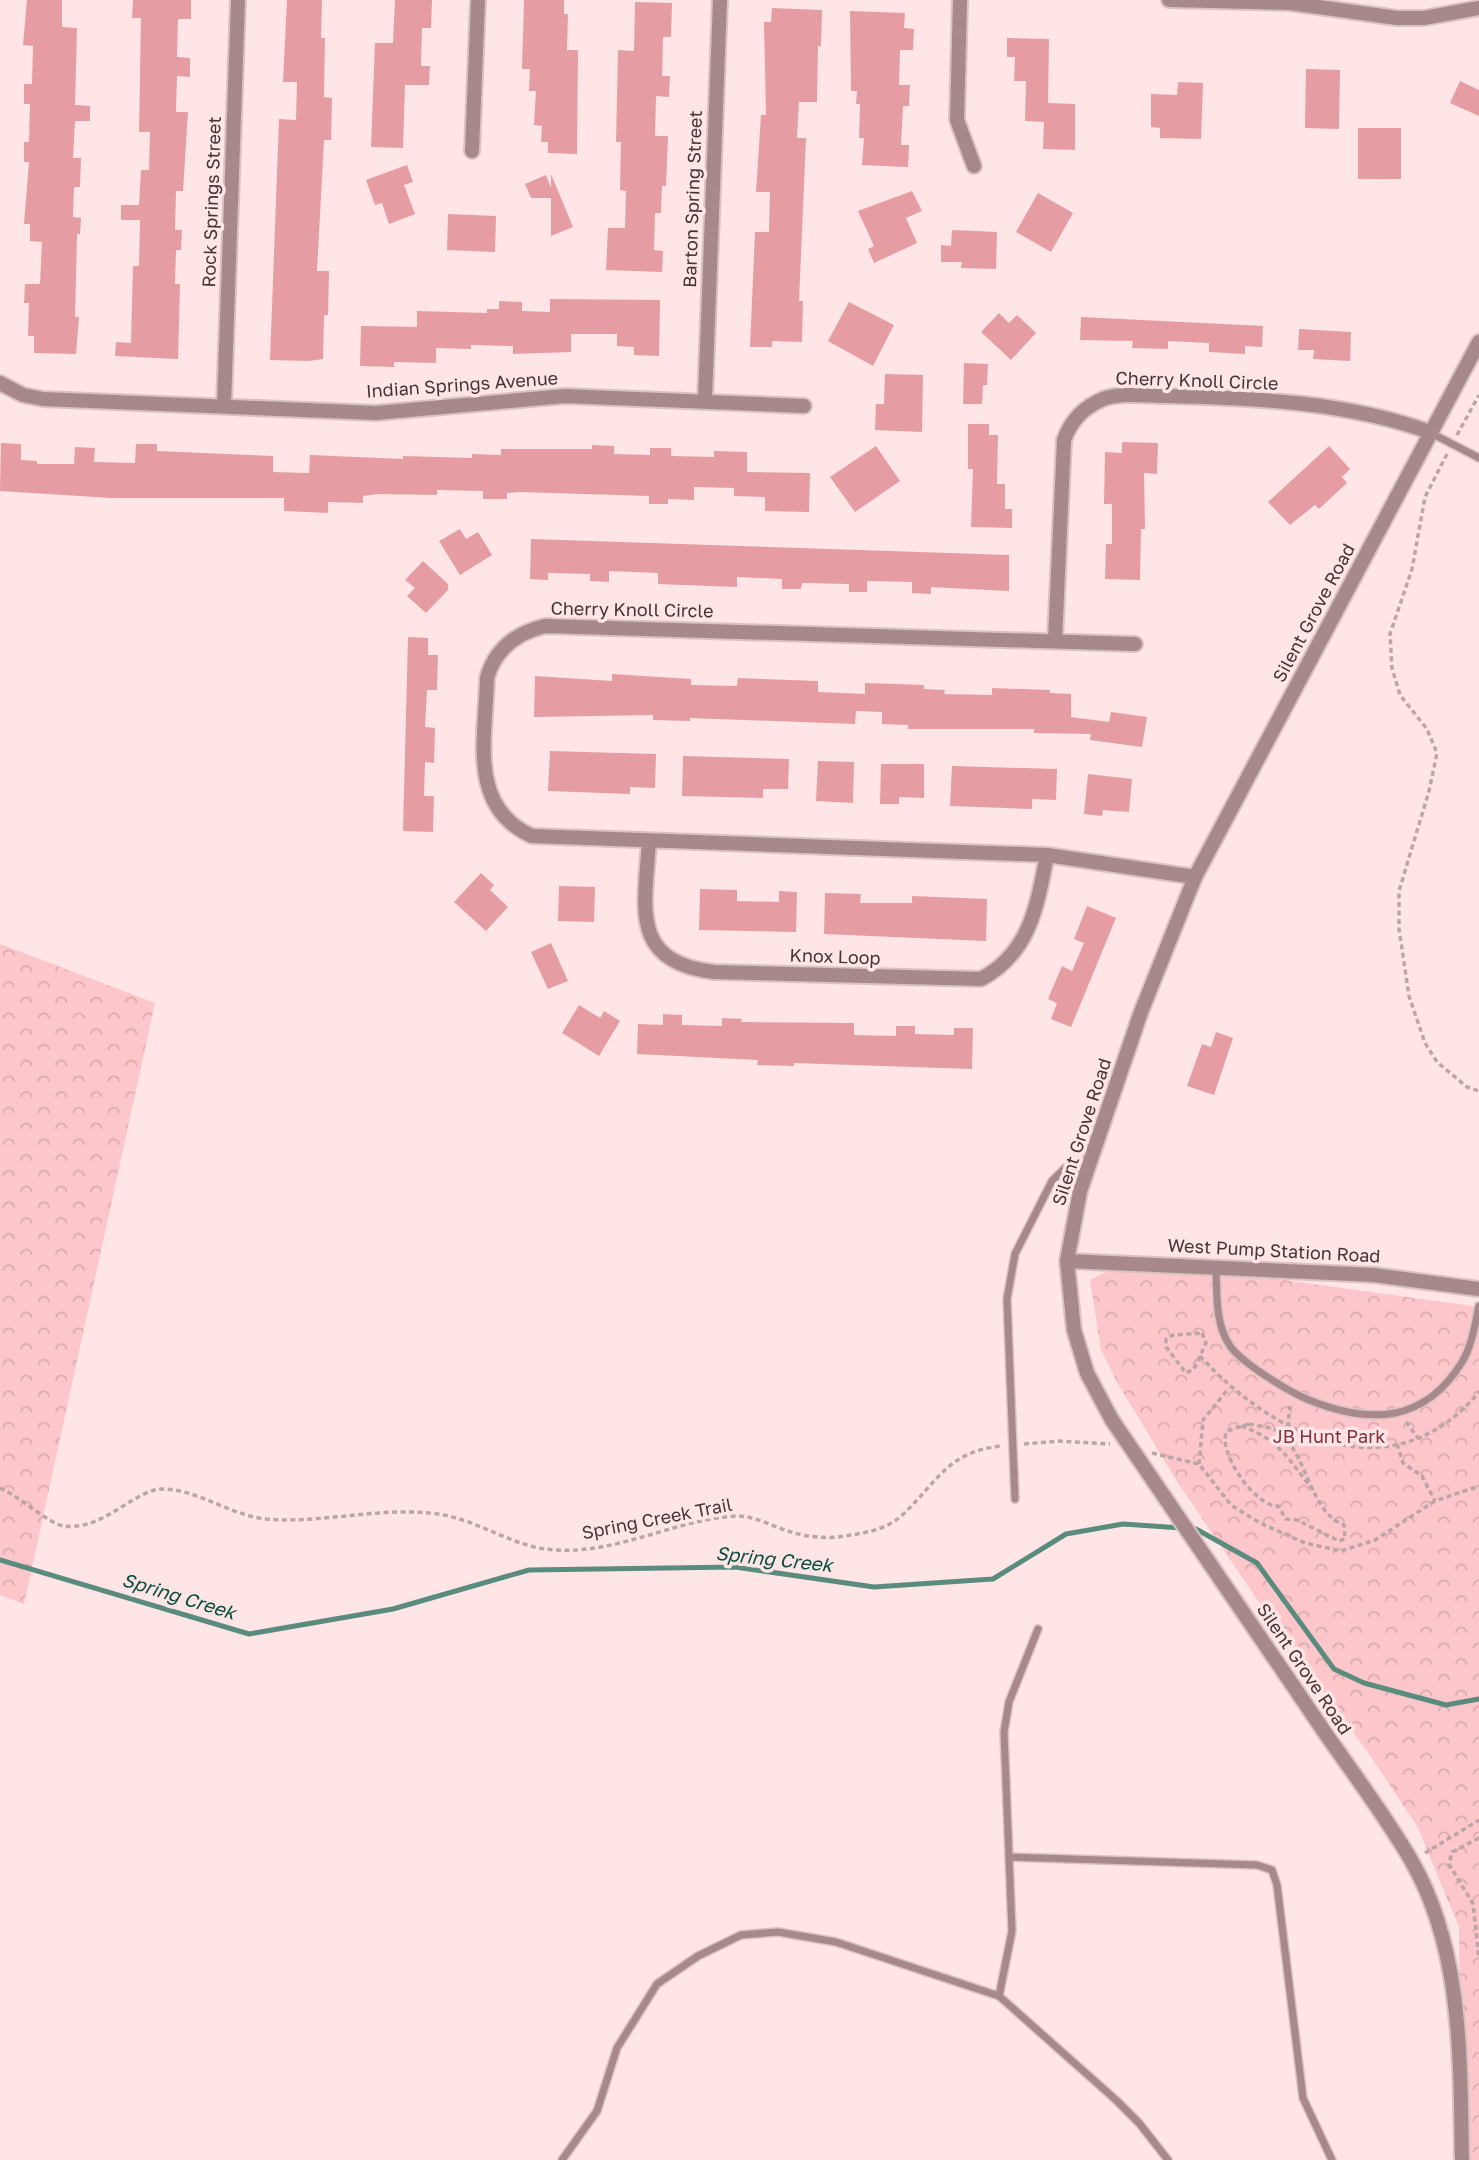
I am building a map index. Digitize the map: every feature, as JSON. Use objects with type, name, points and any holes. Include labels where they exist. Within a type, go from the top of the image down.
[{"type":"street","name":"Rock Springs Street","points":[[224,405],[238,0]]},
{"type":"street","points":[[472,151],[478,0]]},
{"type":"street","name":"Barton Spring Street","points":[[705,400],[720,0]]},
{"type":"street","points":[[960,0],[957,120],[974,166]]},
{"type":"street","points":[[1169,0],[1290,3],[1397,18],[1424,18],[1479,8]]},
{"type":"street","name":"Silent Grove Road","points":[[1462,2160],[1456,2001],[1436,1918],[1412,1861],[1112,1420],[1087,1373],[1074,1330],[1067,1261],[1086,1174],[1141,1012],[1195,877],[1479,342]]},
{"type":"street","name":"Indian Springs Avenue","points":[[0,384],[23,395],[43,399],[376,413],[565,396],[804,406]]},
{"type":"street","name":"Cherry Knoll Circle","points":[[1195,877],[1047,855],[532,836],[516,829],[498,810],[485,780],[487,678],[491,662],[511,639],[545,626],[1055,641],[1064,440],[1069,426],[1094,404],[1105,398],[1132,396],[1261,401],[1370,414],[1430,432]]},
{"type":"street","points":[[1055,641],[1135,643]]},
{"type":"street","name":"Knox Loop","points":[[649,841],[645,906],[647,927],[653,942],[672,962],[691,969],[727,972],[981,979],[1001,968],[1018,948],[1029,927],[1047,855]]},
{"type":"street","name":"West Pump Station Road","points":[[1067,1261],[1374,1275],[1479,1289]]},
{"type":"lane","points":[[1430,432],[1479,457]]},
{"type":"lane","points":[[1015,1499],[1007,1299],[1015,1254],[1052,1181],[1065,1168],[1086,1174]]},
{"type":"lane","points":[[1216,1267],[1218,1314],[1230,1346],[1292,1393],[1342,1413],[1367,1417],[1398,1412],[1440,1391],[1463,1361],[1479,1306]]},
{"type":"lane","points":[[999,1996],[1012,1931],[1004,1732],[1009,1702],[1038,1629]]},
{"type":"lane","points":[[1009,1857],[1258,1865],[1272,1870],[1281,1909],[1303,2098],[1332,2160]]},
{"type":"lane","points":[[562,2160],[597,2110],[617,2048],[657,1984],[698,1956],[741,1935],[778,1932],[836,1942],[999,1996],[1116,2100],[1139,2123],[1168,2160]]},
{"type":"path","points":[[1465,422],[1479,395]]},
{"type":"path","points":[[1437,472],[1425,497],[1412,569],[1390,634],[1392,668],[1400,695],[1427,729],[1437,753],[1429,791],[1399,891],[1399,929],[1409,996],[1425,1043],[1437,1062],[1467,1087],[1479,1091]]},
{"type":"path","points":[[1198,1334],[1205,1335],[1206,1343],[1194,1368],[1186,1373],[1166,1347],[1166,1339],[1173,1335],[1198,1334]]},
{"type":"path","points":[[1199,1464],[1203,1420],[1229,1388]]},
{"type":"path","points":[[1280,1433],[1288,1425],[1292,1393]]},
{"type":"path","points":[[1398,1412],[1418,1438]]},
{"type":"path","points":[[1241,1426],[1269,1438],[1320,1499]]},
{"type":"path","points":[[1241,1426],[1261,1426],[1280,1433],[1290,1444],[1331,1519],[1345,1525],[1345,1539],[1339,1541],[1297,1520],[1286,1519],[1278,1506],[1259,1501],[1243,1481],[1226,1446],[1227,1431],[1241,1426]]},
{"type":"path","name":"Spring Creek Trail","points":[[0,1488],[26,1501],[62,1526],[89,1525],[160,1489],[188,1492],[233,1513],[266,1519],[306,1519],[354,1513],[438,1514],[484,1526],[519,1543],[555,1550],[607,1546],[738,1515],[793,1533],[836,1538],[873,1531],[898,1518],[947,1465],[965,1454],[1060,1441],[1116,1444]]},
{"type":"path","points":[[1398,1444],[1403,1463],[1422,1476],[1435,1501]]},
{"type":"path","points":[[1139,1450],[1199,1464],[1231,1504],[1260,1523],[1305,1543],[1340,1551],[1375,1539],[1435,1501],[1479,1486]]},
{"type":"path","points":[[1412,1861],[1479,1820]]},
{"type":"path","points":[[1479,1838],[1452,1852],[1449,1864],[1462,1881],[1473,1904],[1479,1958]]},
{"type":"green space","points":[[0,944],[155,1003],[24,1604],[0,1595]]},
{"type":"green space","name":"JB Hunt Park","points":[[1113,1268],[1213,1270],[1479,1307],[1479,2160],[1461,2160],[1459,1927],[1417,1826],[1176,1480],[1117,1382],[1101,1350],[1090,1280]]},
{"type":"building","points":[[27,0],[62,0],[62,27],[77,28],[75,105],[90,106],[90,121],[75,121],[73,158],[81,158],[80,187],[74,187],[73,217],[81,218],[80,234],[77,234],[75,317],[79,317],[76,354],[34,353],[34,336],[28,336],[29,303],[24,303],[25,284],[40,284],[42,242],[30,241],[30,224],[24,224],[29,162],[24,162],[24,142],[29,142],[30,104],[24,104],[24,84],[32,84],[33,46],[23,45]]},
{"type":"building","points":[[133,0],[191,0],[191,19],[178,19],[177,57],[190,58],[190,77],[177,76],[176,112],[188,112],[183,191],[176,191],[175,230],[182,230],[181,250],[176,250],[175,284],[180,284],[178,359],[115,356],[116,342],[131,343],[133,266],[139,266],[140,220],[121,220],[121,205],[139,205],[141,170],[149,170],[150,132],[139,132],[141,18],[132,18]]},
{"type":"building","points":[[287,0],[322,0],[321,38],[325,38],[324,97],[332,98],[331,140],[324,140],[317,271],[329,271],[328,315],[324,315],[323,359],[309,361],[270,360],[279,119],[296,120],[297,82],[283,82]]},
{"type":"building","points":[[395,0],[432,0],[431,28],[422,28],[421,66],[430,66],[429,85],[405,85],[403,148],[371,147],[375,43],[393,43]]},
{"type":"building","points":[[524,0],[564,0],[564,14],[568,14],[567,50],[578,50],[577,154],[548,153],[548,142],[541,142],[542,126],[534,125],[536,91],[529,91],[530,69],[522,69]]},
{"type":"building","points":[[635,2],[672,3],[671,37],[663,37],[662,76],[670,76],[669,97],[656,96],[655,136],[668,136],[666,186],[662,186],[661,213],[655,213],[654,250],[663,251],[662,272],[606,270],[608,228],[625,228],[626,191],[620,190],[621,142],[616,142],[618,50],[634,51]]},
{"type":"building","points":[[772,8],[822,10],[817,102],[799,102],[797,138],[806,138],[799,301],[803,301],[802,342],[772,341],[772,347],[750,347],[755,232],[769,232],[770,192],[756,192],[761,115],[766,115],[764,22],[771,22]]},
{"type":"building","points":[[850,11],[905,13],[904,28],[914,29],[913,50],[900,50],[899,85],[910,85],[909,106],[903,106],[901,145],[909,145],[908,167],[862,165],[864,138],[859,138],[860,104],[856,104],[857,91],[851,91]]},
{"type":"building","points":[[1007,38],[1049,39],[1048,103],[1075,104],[1075,150],[1043,149],[1044,122],[1025,121],[1026,81],[1014,81],[1015,57],[1007,57]]},
{"type":"building","points":[[1306,69],[1340,70],[1339,129],[1305,128]]},
{"type":"building","points":[[1460,81],[1479,90],[1479,116],[1450,103]]},
{"type":"building","points":[[1178,82],[1203,83],[1201,139],[1160,138],[1160,128],[1151,127],[1151,94],[1177,95]]},
{"type":"building","points":[[1358,128],[1401,128],[1401,179],[1358,179]]},
{"type":"building","points":[[407,165],[413,182],[404,185],[415,214],[389,224],[382,203],[375,205],[366,180]]},
{"type":"building","points":[[551,174],[573,227],[551,236],[551,198],[531,198],[525,184],[546,175],[551,188]]},
{"type":"building","points":[[912,191],[922,211],[906,218],[917,243],[874,263],[868,249],[874,246],[858,211]]},
{"type":"building","points":[[1038,193],[1073,213],[1051,252],[1016,232]]},
{"type":"building","points":[[448,214],[496,216],[495,252],[447,250]]},
{"type":"building","points":[[952,230],[997,232],[996,269],[961,268],[962,262],[941,262],[941,245],[951,246]]},
{"type":"building","points":[[550,299],[660,300],[659,356],[634,355],[634,347],[617,346],[617,334],[571,334],[571,352],[513,354],[513,346],[471,345],[471,349],[436,348],[436,363],[394,362],[394,367],[360,366],[361,326],[417,327],[417,311],[487,313],[487,309],[499,309],[499,301],[522,302],[522,311],[550,312]]},
{"type":"building","points":[[849,302],[894,325],[873,366],[828,341]]},
{"type":"building","points":[[999,313],[1009,323],[1017,315],[1036,333],[1011,360],[981,332]]},
{"type":"building","points":[[1081,317],[1263,326],[1262,347],[1245,346],[1245,354],[1209,352],[1209,343],[1168,341],[1168,349],[1132,348],[1133,341],[1080,340]]},
{"type":"building","points":[[1299,329],[1351,332],[1350,361],[1313,359],[1314,350],[1298,350]]},
{"type":"building","points":[[964,363],[988,364],[987,385],[983,385],[982,404],[963,404]]},
{"type":"building","points":[[885,374],[923,375],[922,432],[875,430],[876,404],[884,404]]},
{"type":"building","points":[[968,424],[989,424],[989,435],[998,435],[997,484],[1005,484],[1005,509],[1012,509],[1012,528],[971,527],[973,469],[968,469]]},
{"type":"building","points":[[1122,442],[1158,443],[1157,474],[1144,473],[1145,529],[1141,529],[1140,580],[1105,579],[1106,544],[1112,544],[1112,504],[1104,504],[1105,452],[1122,453]]},
{"type":"building","points":[[1,443],[21,444],[21,460],[37,461],[37,464],[74,464],[75,447],[95,448],[94,462],[135,463],[136,444],[157,444],[157,451],[273,456],[273,472],[309,473],[310,455],[403,459],[403,456],[472,458],[472,454],[501,455],[501,449],[592,449],[592,445],[614,446],[614,454],[650,455],[650,448],[671,448],[671,456],[714,457],[714,451],[747,452],[747,472],[810,473],[809,512],[765,511],[765,497],[734,496],[734,488],[694,487],[694,500],[668,499],[668,504],[649,504],[649,496],[519,492],[507,493],[507,499],[483,499],[483,491],[437,490],[437,495],[378,494],[363,496],[363,503],[328,502],[328,513],[284,511],[284,498],[111,498],[0,491]]},
{"type":"building","points":[[876,446],[900,481],[855,512],[830,477]]},
{"type":"building","points":[[1329,446],[1350,469],[1342,477],[1347,483],[1319,509],[1315,505],[1290,525],[1268,502]]},
{"type":"building","points":[[460,529],[466,539],[478,532],[492,555],[460,575],[439,541]]},
{"type":"building","points":[[531,539],[1009,555],[1009,591],[931,587],[931,594],[912,593],[912,582],[867,581],[867,592],[849,592],[849,584],[802,583],[801,589],[782,589],[782,579],[737,577],[737,587],[658,584],[658,573],[609,571],[609,582],[590,581],[590,574],[548,573],[548,580],[530,579]]},
{"type":"building","points":[[423,561],[448,584],[448,590],[426,613],[407,596],[415,588],[405,580]]},
{"type":"building","points":[[408,637],[428,638],[428,655],[438,655],[437,690],[427,690],[425,727],[435,728],[434,763],[425,762],[424,796],[434,796],[433,832],[403,831]]},
{"type":"building","points":[[612,674],[691,679],[691,685],[737,686],[738,678],[818,681],[818,692],[865,694],[865,683],[924,685],[924,689],[945,690],[944,694],[992,695],[992,688],[1050,690],[1050,693],[1071,694],[1071,717],[1109,722],[1111,712],[1147,717],[1142,747],[1090,740],[1091,734],[1034,733],[1034,729],[908,729],[908,725],[882,724],[882,712],[856,711],[855,724],[690,718],[690,721],[653,720],[653,715],[534,717],[535,676],[612,681]]},
{"type":"building","points":[[550,751],[656,754],[655,788],[630,787],[630,794],[548,791]]},
{"type":"building","points":[[683,756],[789,759],[788,789],[763,789],[763,798],[682,796]]},
{"type":"building","points":[[818,761],[854,762],[853,803],[816,801]]},
{"type":"building","points":[[881,764],[924,764],[924,798],[899,797],[899,804],[880,804]]},
{"type":"building","points":[[952,766],[1057,769],[1056,800],[1032,799],[1032,809],[950,806]]},
{"type":"building","points":[[1088,774],[1132,779],[1129,812],[1103,810],[1102,816],[1084,814]]},
{"type":"building","points":[[481,873],[494,885],[490,890],[508,907],[486,931],[454,902]]},
{"type":"building","points":[[559,886],[595,887],[594,922],[558,921]]},
{"type":"building","points":[[700,889],[737,890],[737,901],[779,902],[779,891],[797,892],[796,932],[699,930]]},
{"type":"building","points":[[825,893],[861,894],[860,903],[912,903],[912,896],[987,899],[986,941],[824,934]]},
{"type":"building","points":[[1087,906],[1116,918],[1071,1027],[1051,1019],[1057,1003],[1048,999],[1062,966],[1072,971],[1084,943],[1074,939]]},
{"type":"building","points":[[551,943],[568,981],[548,989],[531,952]]},
{"type":"building","points":[[579,1005],[600,1018],[604,1011],[620,1021],[599,1056],[562,1033]]},
{"type":"building","points":[[663,1014],[682,1015],[682,1025],[722,1026],[722,1018],[742,1019],[741,1022],[854,1023],[854,1035],[896,1036],[896,1026],[915,1026],[915,1034],[954,1035],[954,1028],[973,1028],[972,1069],[794,1063],[794,1066],[757,1065],[758,1060],[637,1054],[638,1024],[663,1025]]},
{"type":"building","points":[[1216,1032],[1233,1038],[1214,1095],[1187,1086],[1202,1044],[1211,1047]]},
{"type":"waterway","name":"Spring Creek","points":[[0,1560],[249,1634],[393,1609],[529,1570],[735,1567],[874,1587],[993,1579],[1066,1534],[1123,1524],[1196,1529],[1257,1563],[1334,1669],[1364,1683],[1446,1705],[1479,1699]]}]
